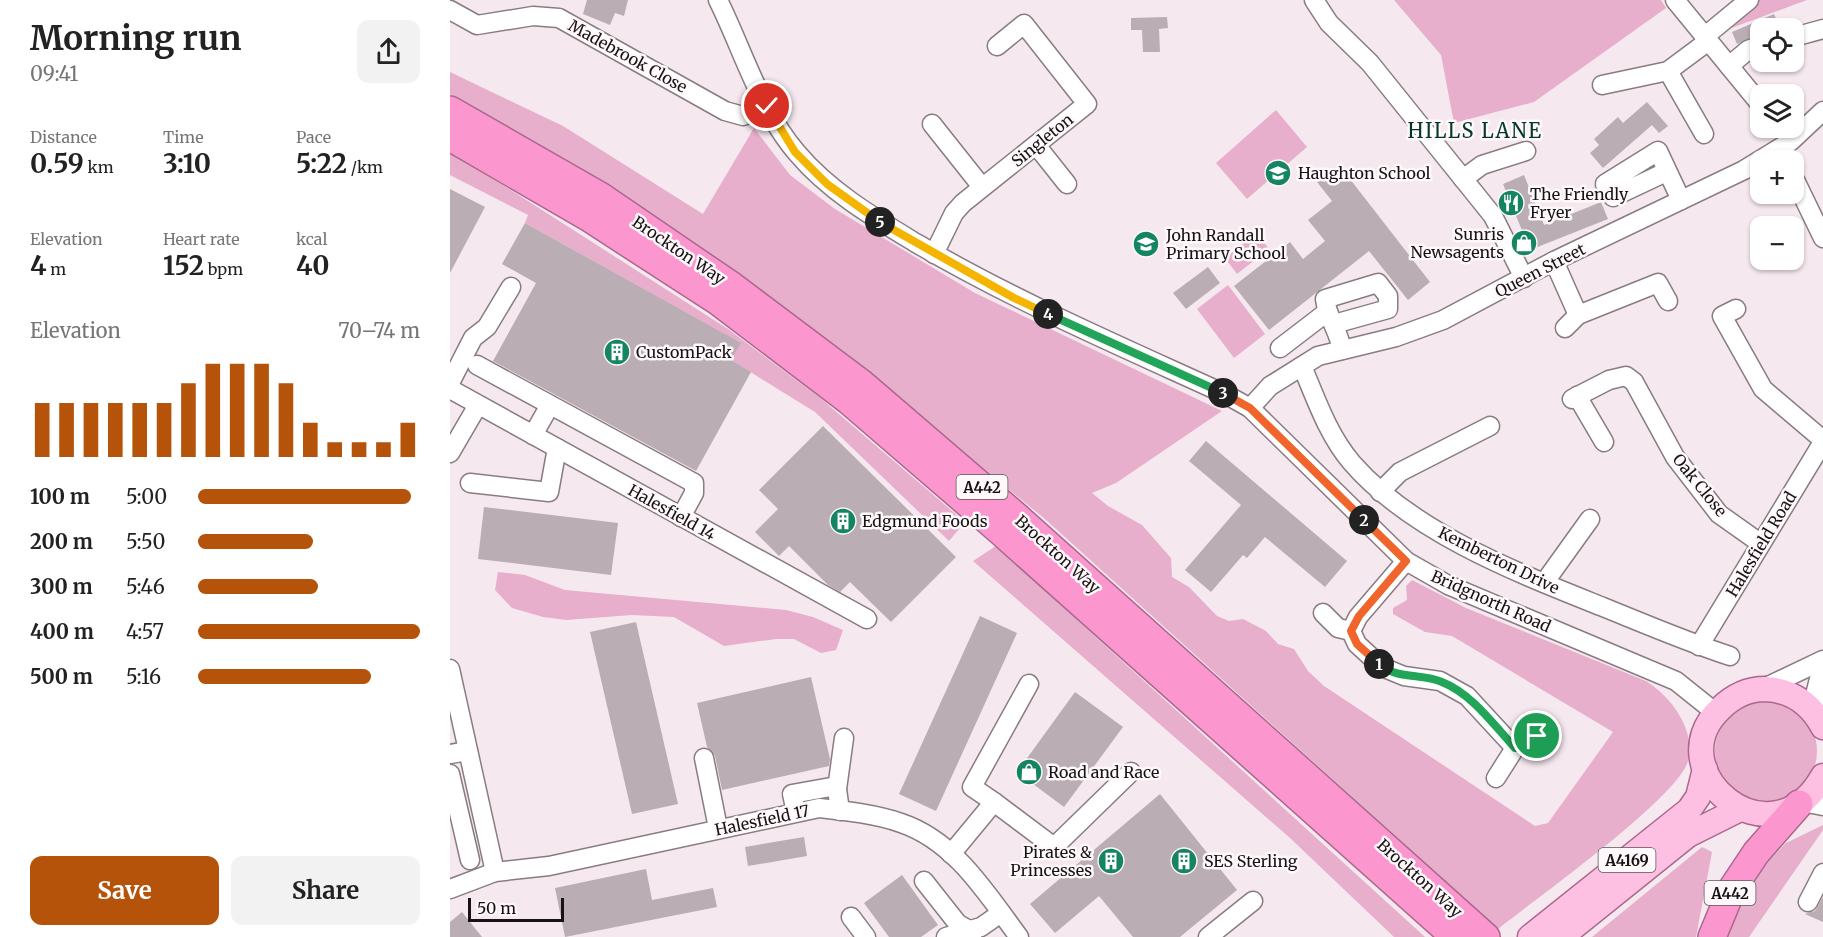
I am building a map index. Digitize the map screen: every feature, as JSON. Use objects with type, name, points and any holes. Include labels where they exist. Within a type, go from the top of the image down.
[{"type":"highway","name":"Brockton Way","points":[[450,110],[600,196],[732,286],[861,383],[1017,517],[1467,933]]},
{"type":"highway","name":"Brockton Way","points":[[450,137],[588,216],[719,302],[848,400],[1467,933]]},
{"type":"highway","name":"A442","points":[[1712,937],[1732,889],[1756,853],[1814,794]]},
{"type":"main road","points":[[1814,794],[1770,814],[1740,809],[1718,793],[1705,769],[1703,745],[1705,734],[1716,712],[1729,700],[1745,692],[1762,689],[1794,696],[1807,704],[1820,722]]},
{"type":"main road","name":"A4169","points":[[1530,937],[1689,810],[1698,797],[1705,769]]},
{"type":"main road","name":"A4169","points":[[1561,937],[1688,835],[1740,809]]},
{"type":"street","name":"Bridgnorth Road","points":[[720,0],[767,106],[795,152],[827,184],[875,218],[934,254],[1014,298],[1225,394],[1250,408],[1406,561],[1448,585],[1676,681],[1716,712]]},
{"type":"street","points":[[1314,0],[1329,23],[1370,63],[1493,216],[1524,278]]},
{"type":"street","points":[[1675,0],[1750,92]]},
{"type":"street","points":[[1602,85],[1668,71],[1749,0]]},
{"type":"street","name":"Madebrook Close","points":[[450,10],[477,25],[533,16],[559,18],[725,111],[743,116],[767,106]]},
{"type":"street","name":"Singleton","points":[[934,254],[954,213],[1087,104],[1024,24],[997,46]]},
{"type":"street","points":[[1804,34],[1823,29]]},
{"type":"street","points":[[1729,66],[1750,49]]},
{"type":"street","points":[[1668,71],[1704,134]]},
{"type":"street","name":"Queen Street","points":[[1250,408],[1270,386],[1318,356],[1396,337],[1443,320],[1554,261],[1744,170],[1784,144],[1823,111]]},
{"type":"street","points":[[932,124],[982,188]]},
{"type":"street","points":[[1036,146],[1067,184]]},
{"type":"street","points":[[1463,179],[1482,165],[1526,151]]},
{"type":"street","points":[[1613,197],[1666,172],[1681,200]]},
{"type":"street","points":[[1804,199],[1823,238]]},
{"type":"street","points":[[1554,261],[1578,315]]},
{"type":"street","points":[[1342,350],[1325,299],[1378,283],[1388,296],[1388,309],[1396,337]]},
{"type":"street","points":[[1564,328],[1578,315],[1658,283],[1668,301]]},
{"type":"street","points":[[450,382],[473,338],[487,327],[511,287]]},
{"type":"street","points":[[1280,348],[1330,318],[1388,309]]},
{"type":"street","points":[[1722,315],[1763,389],[1823,441]]},
{"type":"street","points":[[477,365],[694,483],[694,493],[681,517]]},
{"type":"street","name":"Kemberton Drive","points":[[1302,366],[1330,430],[1351,462],[1380,492],[1441,533],[1544,584],[1699,646],[1731,656]]},
{"type":"street","name":"Oak Close","points":[[1604,442],[1574,398],[1609,380],[1626,376],[1634,382],[1675,457],[1719,514],[1760,543]]},
{"type":"street","name":"Halesfield 14","points":[[450,389],[867,619]]},
{"type":"street","points":[[450,453],[478,405]]},
{"type":"street","points":[[533,435],[550,405]]},
{"type":"street","points":[[1380,492],[1400,472],[1491,426]]},
{"type":"street","name":"Halesfield Road","points":[[1699,646],[1823,441]]},
{"type":"street","points":[[470,483],[549,492],[557,448]]},
{"type":"street","points":[[1544,584],[1585,526]]},
{"type":"street","points":[[1351,631],[1359,616],[1406,561]]},
{"type":"street","points":[[1323,613],[1338,628],[1351,631]]},
{"type":"street","points":[[1351,631],[1357,644],[1382,667],[1404,676],[1440,681],[1467,696],[1515,748]]},
{"type":"street","points":[[1762,689],[1823,661]]},
{"type":"street","points":[[1820,722],[1816,691],[1823,661]]},
{"type":"street","points":[[450,669],[495,872]]},
{"type":"street","points":[[1029,684],[972,787],[1053,847],[1131,772]]},
{"type":"street","points":[[1496,778],[1515,748],[1537,736]]},
{"type":"street","points":[[840,811],[837,789],[844,738]]},
{"type":"street","points":[[450,754],[468,751]]},
{"type":"street","points":[[704,758],[718,828]]},
{"type":"street","points":[[450,774],[470,860]]},
{"type":"street","points":[[796,812],[792,794],[831,787],[837,789]]},
{"type":"street","points":[[951,854],[994,802]]},
{"type":"street","name":"Halesfield 17","points":[[450,889],[495,872],[549,866],[819,808],[902,823],[937,842],[968,868],[1020,937]]},
{"type":"street","points":[[460,819],[483,814]]},
{"type":"street","points":[[1808,902],[1823,873]]},
{"type":"street","points":[[924,881],[958,924],[970,934]]},
{"type":"street","points":[[1208,937],[1253,901]]},
{"type":"street","points":[[946,937],[970,934],[1001,913]]},
{"type":"street","points":[[851,917],[866,937]]},
{"type":"shaded area","points":[[1394,0],[1661,0],[1666,8],[1534,102],[1454,123],[1441,55]]},
{"type":"shaded area","points":[[1759,0],[1807,0],[1758,18],[1750,18],[1750,21],[1718,33]]},
{"type":"shaded area","points":[[450,72],[563,126],[703,214],[754,128],[790,175],[835,209],[975,293],[1222,411],[1116,483],[1092,493],[1108,506],[1142,525],[1171,558],[1172,577],[1189,587],[1217,616],[1229,621],[1243,619],[1266,631],[1278,644],[1294,649],[1308,671],[1324,686],[1535,826],[1548,823],[1613,732],[1452,636],[1425,632],[1393,614],[1393,608],[1407,600],[1406,586],[1412,580],[1466,608],[1646,681],[1672,705],[1685,726],[1690,749],[1688,761],[1678,778],[1633,823],[1498,929],[1045,519],[893,395],[850,356],[605,185],[450,94]]},
{"type":"shaded area","points":[[1276,110],[1307,147],[1247,199],[1216,163]]},
{"type":"shaded area","points":[[450,151],[728,329],[819,397],[965,522],[949,541],[815,412],[731,360],[740,343],[525,223],[528,215],[450,175]]},
{"type":"shaded area","points":[[1257,233],[1269,249],[1237,274],[1225,258]]},
{"type":"shaded area","points":[[1228,285],[1265,334],[1234,358],[1197,309]]},
{"type":"shaded area","points":[[996,546],[1425,937],[1394,937],[1290,838],[973,561]]},
{"type":"shaded area","points":[[498,572],[525,575],[565,590],[786,610],[813,617],[843,630],[836,650],[821,653],[794,639],[724,646],[674,617],[632,615],[566,620],[543,617],[512,608],[495,590]]},
{"type":"shaded area","points":[[1766,700],[1795,708],[1809,722],[1817,751],[1809,780],[1795,794],[1766,802],[1737,794],[1723,780],[1715,751],[1723,722],[1737,708]]},
{"type":"shaded area","points":[[1823,825],[1823,830],[1749,937],[1722,937],[1742,889],[1786,843]]},
{"type":"shaded area","points":[[1702,847],[1712,852],[1696,937],[1592,937]]},
{"type":"building","points":[[587,0],[628,0],[624,16],[615,13],[610,25],[583,14]]},
{"type":"building","points":[[1167,17],[1168,28],[1159,29],[1160,52],[1143,52],[1142,30],[1131,30],[1131,18]]},
{"type":"building","points":[[1750,24],[1750,39],[1737,44],[1732,32]]},
{"type":"building","points":[[1647,102],[1668,126],[1659,133],[1652,125],[1603,168],[1590,153],[1599,145],[1594,139],[1618,117],[1623,123]]},
{"type":"building","points":[[1339,165],[1430,282],[1408,300],[1369,251],[1269,330],[1234,286],[1290,242],[1303,259],[1325,241],[1308,220],[1332,201],[1317,182]]},
{"type":"building","points":[[1524,175],[1544,225],[1601,202],[1608,219],[1530,250],[1503,184]]},
{"type":"building","points":[[450,189],[485,207],[450,273]]},
{"type":"building","name":"CustomPack","points":[[525,223],[741,343],[731,360],[751,372],[696,471],[493,361],[536,283],[502,264]]},
{"type":"building","points":[[1208,267],[1220,283],[1186,309],[1173,293]]},
{"type":"building","name":"Edgmund Foods","points":[[823,426],[956,557],[891,622],[850,582],[840,592],[828,585],[789,546],[779,556],[755,532],[778,509],[759,490]]},
{"type":"building","points":[[1206,441],[1347,561],[1325,587],[1265,537],[1247,558],[1243,555],[1211,592],[1185,570],[1241,505],[1189,461]]},
{"type":"building","points":[[484,507],[618,523],[611,575],[478,559]]},
{"type":"building","points":[[980,616],[1017,633],[936,811],[899,794]]},
{"type":"building","points":[[636,622],[678,804],[632,814],[590,632]]},
{"type":"building","points":[[811,677],[830,759],[829,766],[722,790],[715,756],[707,747],[697,703]]},
{"type":"building","points":[[1075,692],[1123,727],[1064,807],[1017,772]]},
{"type":"building","points":[[1160,794],[1237,890],[1180,937],[1133,937],[1099,896],[1055,933],[1030,904]]},
{"type":"building","points":[[804,837],[807,856],[748,866],[745,847]]},
{"type":"building","points":[[646,869],[652,900],[713,888],[717,907],[565,937],[555,888]]},
{"type":"building","points":[[902,875],[938,925],[921,937],[889,937],[864,903]]},
{"type":"building","points":[[1823,897],[1823,922],[1805,914],[1815,911]]},
{"type":"building","points":[[462,912],[482,937],[450,937],[450,922]]},
{"type":"place","name":"Haughton School","points":[[1278,173]]},
{"type":"place","name":"The Friendly Fryer","points":[[1511,203]]},
{"type":"place","name":"Sunris Newsagents","points":[[1524,243]]},
{"type":"place","name":"John Randall Primary School","points":[[1146,244]]},
{"type":"place","name":"CustomPack","points":[[617,352]]},
{"type":"place","name":"Edgmund Foods","points":[[843,521]]},
{"type":"place","name":"Road and Race","points":[[1029,772]]},
{"type":"place","name":"Pirates & Princesses","points":[[1111,861]]},
{"type":"place","name":"SES Sterling","points":[[1184,861]]},
{"type":"district","name":"HILLS LANE","points":[[1475,130]]},
{"type":"route","points":[[767,106],[795,152],[827,184],[875,218],[1014,298],[1225,394],[1250,408],[1406,561],[1359,616],[1351,631],[1357,644],[1382,667],[1404,676],[1440,681],[1467,696],[1515,748],[1537,736]]}]
